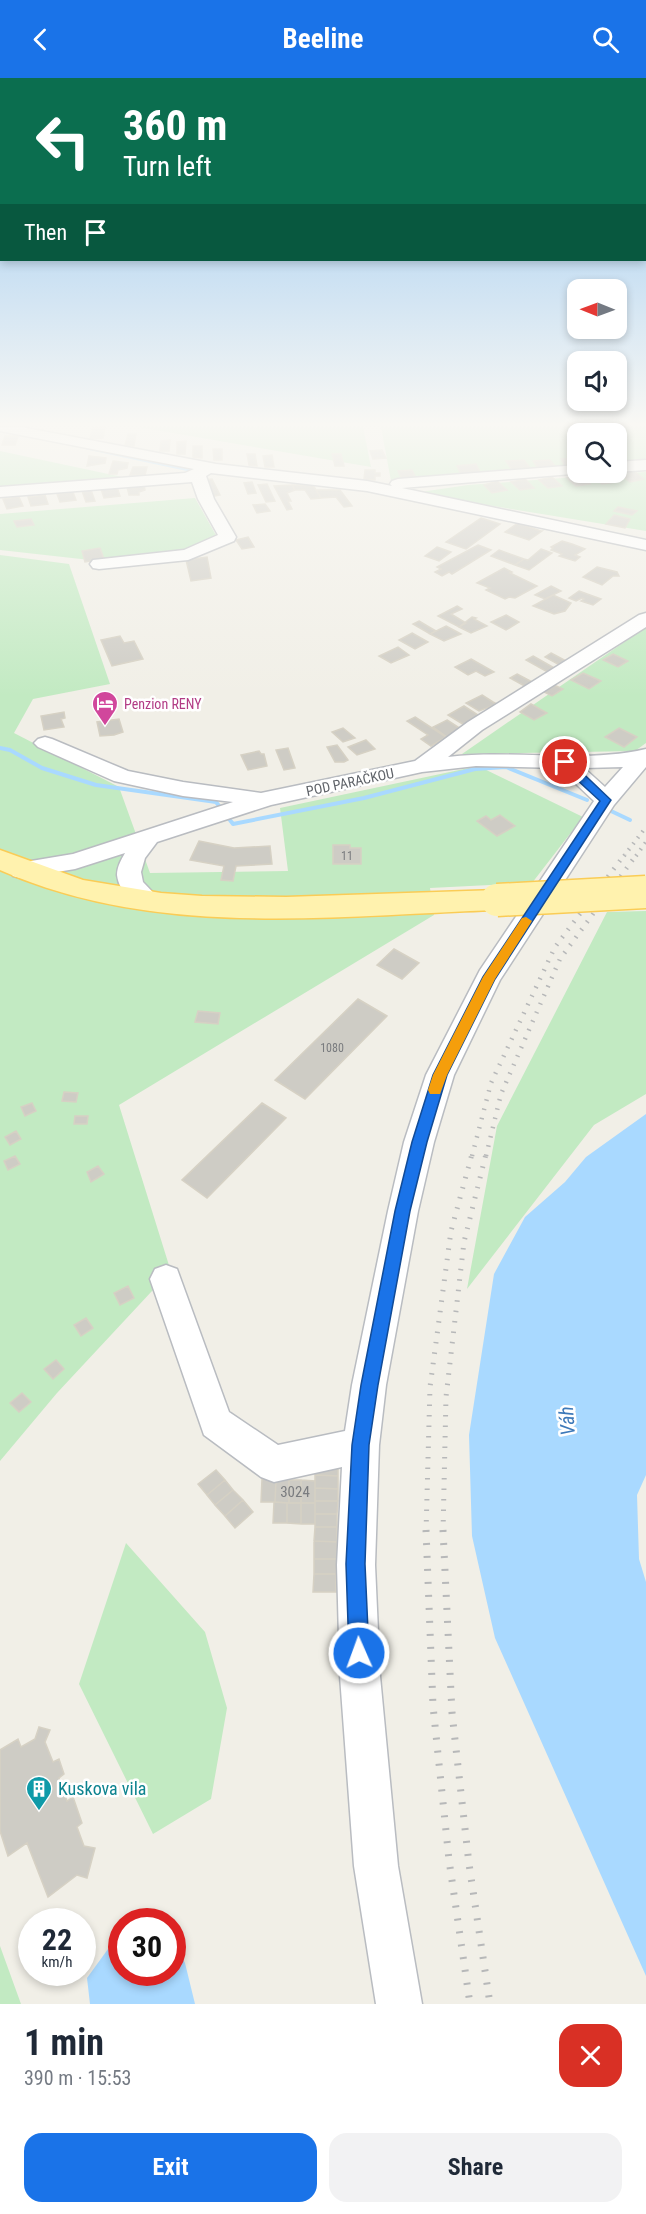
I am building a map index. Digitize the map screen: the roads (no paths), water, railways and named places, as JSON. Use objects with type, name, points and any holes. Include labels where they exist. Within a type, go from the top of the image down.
[{"type":"main road","points":[[11,864],[75,888],[152,904],[246,909],[646,892]]},
{"type":"street","points":[[99,564],[188,555],[228,537],[216,517]]},
{"type":"street","points":[[513,517],[646,545]]},
{"type":"street","name":"POD PARAČKOU","points":[[11,864],[75,861],[267,799],[422,766],[475,726],[646,620]]},
{"type":"street","points":[[45,743],[122,776],[183,789],[267,799]]},
{"type":"street","points":[[422,766],[476,759],[609,762],[644,757]]},
{"type":"street","points":[[399,2004],[376,1866],[360,1676],[356,1564],[360,1445],[369,1385],[403,1211],[419,1142],[440,1075],[489,977],[606,800],[644,757]]},
{"type":"street","points":[[565,762],[606,800]]},
{"type":"street","points":[[149,837],[132,858],[128,876],[134,890],[152,904]]},
{"type":"street","points":[[166,1279],[216,1423],[274,1464],[360,1445]]},
{"type":"water","name":"Váh","points":[[646,1114],[646,1475],[637,1495],[639,1559],[646,1582],[646,1976],[495,1638],[472,1536],[469,1435],[494,1274],[525,1217],[565,1182],[586,1157]]},
{"type":"water","points":[[108,1949],[108,1986],[186,1986],[186,1967],[195,2004],[90,2004],[88,1986],[96,1986],[96,1966]]},
{"type":"waterway","points":[[0,748],[10,750],[42,768],[96,785],[216,802],[233,824],[364,798],[475,769],[506,767],[587,800]]},
{"type":"waterway","points":[[611,811],[630,820]]},
{"type":"railway","points":[[624,856],[646,827]]},
{"type":"railway","points":[[636,856],[646,842]]},
{"type":"railway","points":[[472,1156],[491,1083],[555,947],[625,854]]},
{"type":"railway","points":[[486,1156],[501,1094],[560,959],[637,854]]},
{"type":"railway","points":[[426,1531],[430,1387],[451,1231],[472,1154]]},
{"type":"railway","points":[[443,1531],[446,1397],[464,1242],[486,1154]]},
{"type":"railway","points":[[426,1531],[433,1706],[449,1860],[470,2004]]},
{"type":"railway","points":[[443,1531],[452,1713],[469,1864],[490,2004]]},
{"type":"place","name":"Penzion RENY","points":[[105,727]]},
{"type":"place","name":"Kuskova vila","points":[[39,1812]]}]
